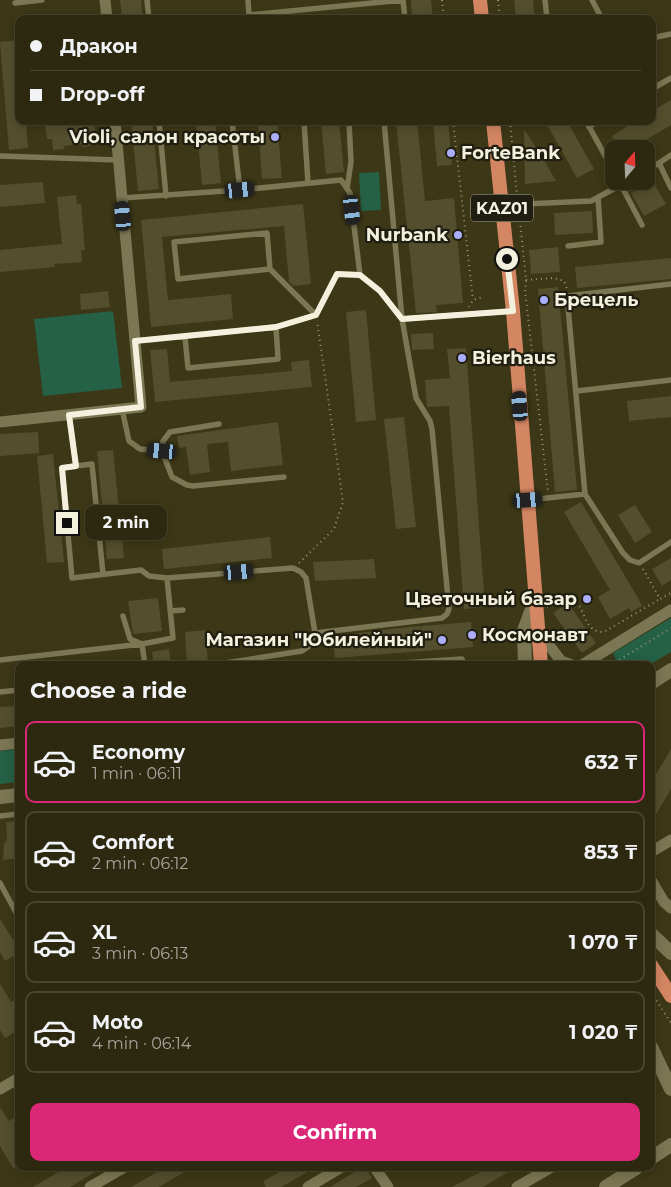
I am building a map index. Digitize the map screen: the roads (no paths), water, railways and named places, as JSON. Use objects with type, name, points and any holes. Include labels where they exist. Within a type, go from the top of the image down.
[{"type":"highway","points":[[480,0],[482,15]]},
{"type":"highway","name":"KАZ01","points":[[493,125],[513,311],[541,661]]},
{"type":"highway","points":[[655,971],[671,996]]},
{"type":"street","points":[[105,0],[107,15]]},
{"type":"street","points":[[0,422],[141,407],[115,125]]},
{"type":"street","points":[[525,661],[524,631],[537,604]]},
{"type":"street","points":[[588,661],[671,610]]},
{"type":"street","points":[[539,632],[561,661]]},
{"type":"street","points":[[655,680],[671,670]]},
{"type":"street","points":[[0,745],[15,744]]},
{"type":"street","points":[[0,797],[15,795]]},
{"type":"street","points":[[655,850],[671,840]]},
{"type":"street","points":[[655,887],[664,902],[671,908]]},
{"type":"street","points":[[655,938],[671,952]]},
{"type":"street","points":[[655,1056],[671,1089]]},
{"type":"street","points":[[0,1089],[15,1080]]},
{"type":"street","points":[[655,1155],[671,1145]]},
{"type":"street","points":[[90,1187],[118,1171]]},
{"type":"street","points":[[308,1187],[335,1171]]},
{"type":"street","points":[[377,1171],[388,1187]]},
{"type":"street","points":[[518,1187],[545,1171]]},
{"type":"street","points":[[606,1187],[631,1171]]},
{"type":"lane","points":[[15,3],[42,0]]},
{"type":"lane","points":[[147,0],[148,15]]},
{"type":"lane","points":[[248,0],[249,15],[403,0],[405,15]]},
{"type":"lane","points":[[545,0],[547,15]]},
{"type":"lane","points":[[592,0],[600,15]]},
{"type":"lane","points":[[656,37],[671,34]]},
{"type":"lane","points":[[656,87],[671,78]]},
{"type":"lane","points":[[158,125],[166,196]]},
{"type":"lane","points":[[232,125],[240,190]]},
{"type":"lane","points":[[304,125],[308,183]]},
{"type":"lane","points":[[347,188],[351,162],[349,125]]},
{"type":"lane","points":[[315,632],[442,618],[449,609],[432,429],[430,421],[416,398],[402,319],[384,125]]},
{"type":"lane","points":[[588,125],[605,156]]},
{"type":"lane","points":[[655,165],[671,154]]},
{"type":"lane","points":[[0,156],[118,160]]},
{"type":"lane","points":[[659,163],[671,188]]},
{"type":"lane","points":[[122,198],[240,190],[341,180],[350,193],[360,275]]},
{"type":"lane","points":[[502,205],[591,200],[609,190]]},
{"type":"lane","points":[[624,190],[642,225]]},
{"type":"lane","points":[[568,246],[601,242],[598,197]]},
{"type":"lane","points":[[270,269],[178,279],[174,242],[267,233],[270,269],[316,315]]},
{"type":"lane","points":[[135,341],[276,327],[316,315],[337,274],[360,275],[380,291],[402,319]]},
{"type":"lane","points":[[671,284],[567,296],[585,494],[623,553],[630,560],[639,563],[671,542]]},
{"type":"lane","points":[[402,319],[513,311]]},
{"type":"lane","points":[[185,337],[188,368],[278,359],[276,327]]},
{"type":"lane","points":[[577,391],[671,380]]},
{"type":"lane","points":[[122,409],[128,441],[140,449],[162,451]]},
{"type":"lane","points":[[69,415],[76,466]]},
{"type":"lane","points":[[219,424],[170,432],[163,441],[162,451],[172,478],[187,485],[284,477]]},
{"type":"lane","points":[[103,574],[92,464],[62,468],[72,578],[141,570],[149,576],[167,578],[293,568],[301,572],[306,578],[315,632],[308,647],[302,651],[238,661]]},
{"type":"lane","points":[[528,500],[585,494]]},
{"type":"lane","points":[[0,660],[142,644],[173,638],[167,578]]},
{"type":"lane","points":[[170,611],[184,610]]},
{"type":"lane","points":[[123,616],[130,639],[142,644]]},
{"type":"lane","points":[[142,644],[144,661]]},
{"type":"lane","points":[[432,661],[462,659],[463,661]]},
{"type":"lane","points":[[0,692],[15,690]]},
{"type":"lane","points":[[0,816],[15,814]]},
{"type":"lane","points":[[0,883],[15,911]]},
{"type":"place","name":"Violi, салон красоты","points":[[275,137]]},
{"type":"place","name":"ForteBank","points":[[451,153]]},
{"type":"place","name":"Nurbank","points":[[458,235]]},
{"type":"place","name":"Брецель","points":[[544,300]]},
{"type":"place","name":"Bierhaus","points":[[462,358]]},
{"type":"place","name":"Цветочный базар","points":[[587,599]]},
{"type":"place","name":"Космонавт","points":[[472,635]]},
{"type":"place","name":"Магазин \"Юбилейный\"","points":[[442,640]]}]
